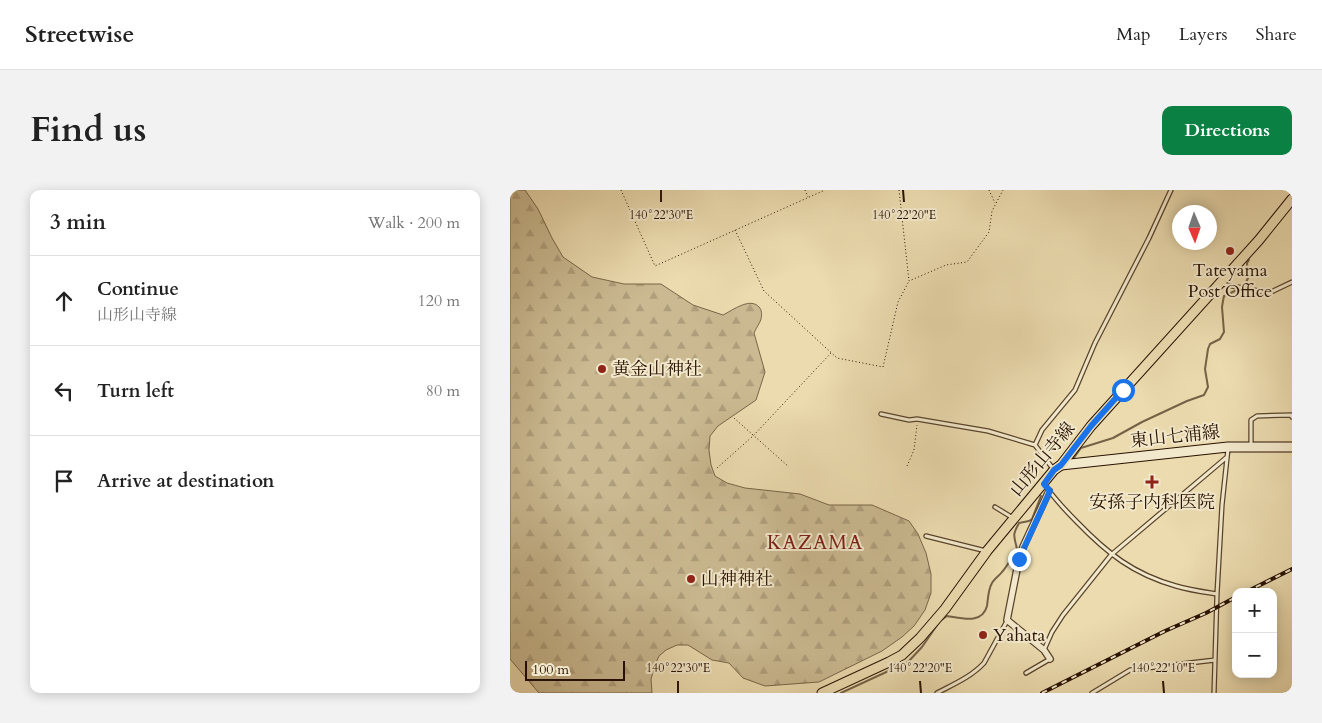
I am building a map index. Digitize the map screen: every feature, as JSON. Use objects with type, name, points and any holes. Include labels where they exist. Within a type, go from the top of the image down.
[{"type":"main road","name":"山形山寺線","points":[[822,693],[902,655],[920,638],[945,609],[1013,518],[1047,487],[1058,468],[1091,426],[1259,240],[1292,200]]},
{"type":"main road","name":"東山七浦線","points":[[1058,468],[1228,447],[1292,447]]},
{"type":"street","points":[[1047,487],[1019,559],[1007,620],[1044,650],[1050,659]]},
{"type":"lane","points":[[1035,446],[1042,430],[1075,390],[1095,343],[1150,238],[1171,190]]},
{"type":"lane","points":[[1219,283],[1269,293],[1292,282]]},
{"type":"lane","points":[[881,414],[909,420],[917,419],[988,431],[1035,446],[1058,468]]},
{"type":"lane","points":[[1251,447],[1251,420],[1257,416],[1291,415],[1292,417]]},
{"type":"lane","points":[[1214,693],[1222,505],[1228,447]]},
{"type":"lane","points":[[1044,650],[1052,632],[1063,615],[1111,555],[1227,457]]},
{"type":"lane","points":[[1047,487],[1063,508],[1111,555],[1132,568],[1176,586],[1217,594]]},
{"type":"lane","points":[[995,507],[1013,518]]},
{"type":"lane","points":[[926,536],[987,551]]},
{"type":"lane","points":[[937,693],[964,679],[984,663],[1007,620]]},
{"type":"lane","points":[[1026,673],[1050,659]]},
{"type":"lane","points":[[1092,693],[1130,670],[1216,660]]},
{"type":"path","points":[[621,190],[655,266],[825,190]]},
{"type":"path","points":[[805,190],[809,197]]},
{"type":"path","points":[[735,230],[764,291],[837,358],[883,367],[898,302],[909,280],[899,190]]},
{"type":"path","points":[[989,190],[995,204]]},
{"type":"path","points":[[909,280],[946,265],[967,262],[989,232],[992,211],[1003,190]]},
{"type":"path","points":[[717,468],[753,436],[831,353]]},
{"type":"path","points":[[734,418],[789,467]]},
{"type":"path","points":[[907,466],[914,450],[917,419]]},
{"type":"green space","points":[[510,190],[525,190],[538,209],[563,257],[592,277],[624,284],[661,284],[693,305],[723,315],[746,304],[751,303],[759,307],[761,317],[754,333],[765,372],[756,400],[718,426],[710,436],[709,450],[715,476],[727,483],[745,488],[800,494],[829,505],[872,505],[909,521],[918,534],[926,553],[931,574],[931,593],[925,610],[914,626],[902,637],[882,651],[819,682],[765,686],[743,678],[729,663],[712,660],[688,645],[677,645],[659,656],[651,679],[652,693],[539,693],[510,659]]},
{"type":"waterway","points":[[1245,285],[1248,278],[1247,263],[1249,260]]},
{"type":"waterway","points":[[1073,459],[1081,448],[1113,438],[1142,422],[1204,395],[1208,387],[1205,369],[1208,349],[1210,344],[1220,339],[1224,332],[1222,307],[1224,296],[1237,290]]},
{"type":"waterway","points":[[841,693],[908,662],[922,647],[940,621],[947,616],[964,619],[981,616],[987,606],[992,583],[1017,549],[1014,533],[1019,523],[1032,519],[1041,496]]},
{"type":"railway","points":[[1254,588],[1292,569]]},
{"type":"railway","points":[[1042,693],[1232,599]]},
{"type":"place","name":"Tateyama Post Office","points":[[1230,251]]},
{"type":"place","name":"黄金山神社","points":[[602,369]]},
{"type":"place","name":"安孫子内科医院","points":[[1152,482]]},
{"type":"place","name":"山神神社","points":[[691,579]]},
{"type":"place","name":"Yahata","points":[[983,635]]},
{"type":"district","name":"KAZAMA","points":[[815,542]]},
{"type":"route","points":[[1019,559],[1050,491],[1044,484],[1123,390]]}]
